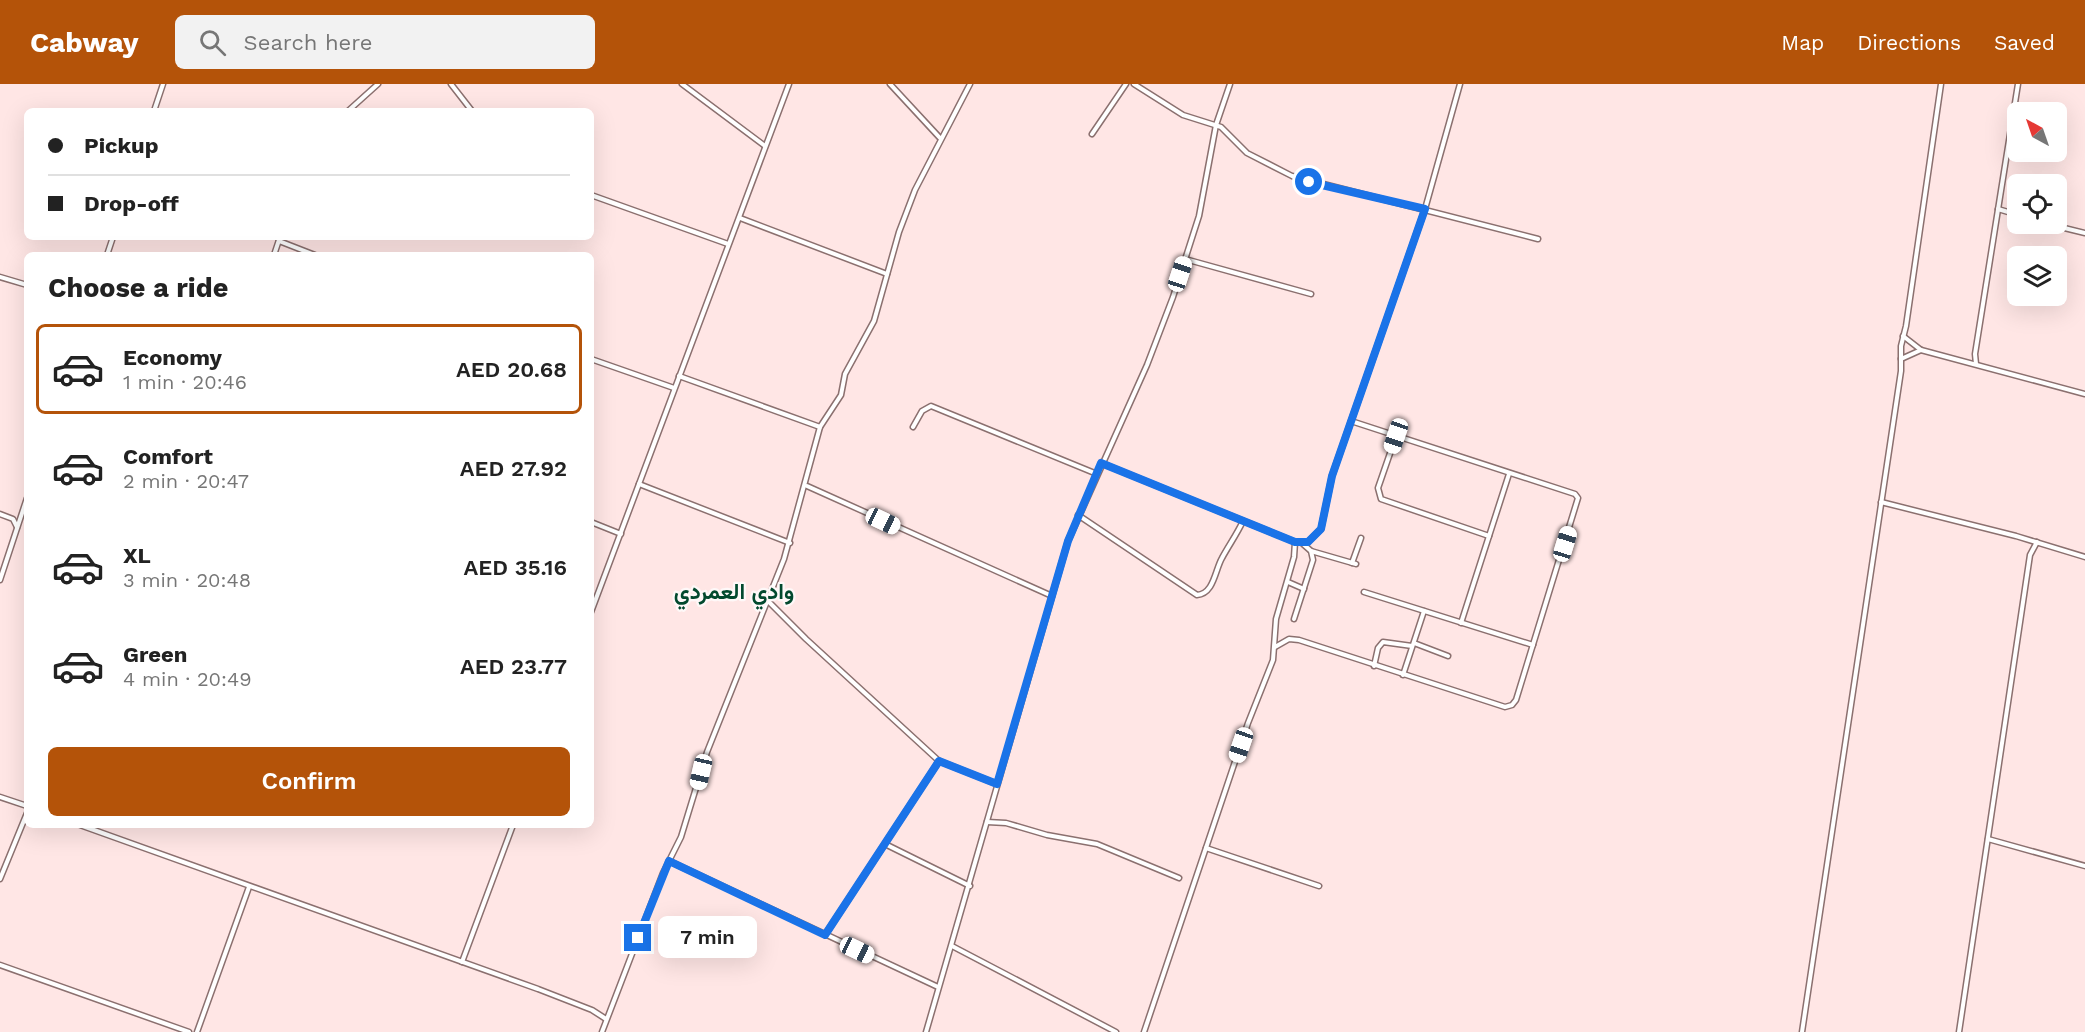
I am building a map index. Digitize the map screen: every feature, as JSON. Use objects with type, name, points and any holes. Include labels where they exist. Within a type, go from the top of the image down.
[{"type":"street","points":[[155,108],[163,84]]},
{"type":"street","points":[[351,108],[378,84]]},
{"type":"street","points":[[451,84],[470,108]]},
{"type":"street","points":[[682,84],[765,146]]},
{"type":"street","points":[[594,604],[789,84]]},
{"type":"street","points":[[890,84],[940,138]]},
{"type":"street","points":[[602,1032],[687,821],[707,752],[790,543],[820,427],[841,395],[845,374],[867,336],[879,306],[907,211],[940,138],[970,84]]},
{"type":"street","points":[[1092,134],[1126,84]]},
{"type":"street","points":[[1134,84],[1174,111],[1225,129],[1247,153],[1292,176],[1538,240]]},
{"type":"street","points":[[927,1031],[1052,596],[1078,515],[1157,341],[1202,203],[1216,126],[1230,84]]},
{"type":"street","points":[[1101,463],[1295,542],[1302,543],[1314,539],[1321,529],[1332,476],[1425,209],[1460,84]]},
{"type":"street","points":[[1802,1032],[1902,368],[1900,359],[1903,336],[1941,84]]},
{"type":"street","points":[[1976,364],[1975,354],[2018,84]]},
{"type":"street","points":[[594,196],[728,244]]},
{"type":"street","points":[[1998,209],[2007,212]]},
{"type":"street","points":[[740,218],[887,274]]},
{"type":"street","points":[[2067,229],[2085,233]]},
{"type":"street","points":[[281,240],[308,252]]},
{"type":"street","points":[[1185,259],[1311,294]]},
{"type":"street","points":[[0,277],[24,284]]},
{"type":"street","points":[[1903,336],[1921,350],[2085,394]]},
{"type":"street","points":[[1900,359],[1921,350]]},
{"type":"street","points":[[594,360],[674,388]]},
{"type":"street","points":[[679,376],[820,427]]},
{"type":"street","points":[[913,427],[924,408],[935,407],[1097,474]]},
{"type":"street","points":[[1275,647],[1284,640],[1294,639],[1509,707],[1516,700],[1578,498],[1575,494],[1351,421]]},
{"type":"street","points":[[1396,436],[1378,488],[1381,499],[1489,536]]},
{"type":"street","points":[[1461,623],[1509,474]]},
{"type":"street","points":[[639,484],[790,543]]},
{"type":"street","points":[[806,486],[1052,596]]},
{"type":"street","points":[[1881,502],[2037,542],[2085,557]]},
{"type":"street","points":[[0,580],[24,507]]},
{"type":"street","points":[[0,514],[13,519],[17,527]]},
{"type":"street","points":[[1078,515],[1197,595],[1204,593],[1211,585],[1221,558],[1243,521]]},
{"type":"street","points":[[594,523],[621,534]]},
{"type":"street","points":[[1302,543],[1311,550],[1354,563],[1361,538]]},
{"type":"street","points":[[1144,1032],[1275,647],[1276,619],[1288,582],[1295,542]]},
{"type":"street","points":[[1959,1032],[2025,583],[2030,555],[2037,542]]},
{"type":"street","points":[[1294,619],[1313,560],[1311,550]]},
{"type":"street","points":[[1288,582],[1304,589]]},
{"type":"street","points":[[1364,592],[1533,645]]},
{"type":"street","points":[[767,600],[806,639],[939,761],[997,784]]},
{"type":"street","points":[[1403,675],[1424,611]]},
{"type":"street","points":[[1374,666],[1378,648],[1383,642],[1413,644],[1449,656]]},
{"type":"street","points":[[825,935],[939,761]]},
{"type":"street","points":[[0,797],[24,805]]},
{"type":"street","points":[[0,879],[24,820]]},
{"type":"street","points":[[987,822],[1006,823],[1047,835],[1102,846],[1179,878]]},
{"type":"street","points":[[88,828],[549,993],[606,1019]]},
{"type":"street","points":[[462,962],[512,828]]},
{"type":"street","points":[[1988,839],[2085,866]]},
{"type":"street","points":[[1080,850],[1083,842]]},
{"type":"street","points":[[885,844],[970,886]]},
{"type":"street","points":[[1206,848],[1319,886]]},
{"type":"street","points":[[669,861],[938,987]]},
{"type":"street","points":[[197,1032],[249,887]]},
{"type":"street","points":[[951,946],[1116,1032]]},
{"type":"street","points":[[0,965],[189,1032]]},
{"type":"district","name":"وادي العمردي","points":[[734,591]]},
{"type":"route","points":[[638,938],[669,861],[825,935],[868,873],[939,761],[997,784],[1068,541],[1101,463],[1295,542],[1308,542],[1319,534],[1332,476],[1425,209],[1309,182]]}]
